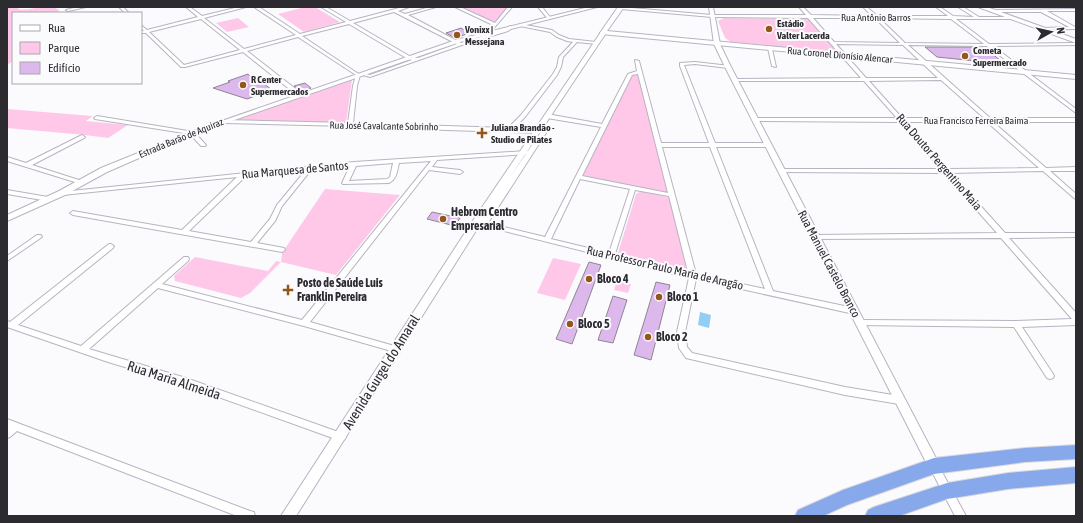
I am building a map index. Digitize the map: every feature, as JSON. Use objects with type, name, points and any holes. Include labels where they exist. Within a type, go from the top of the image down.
[{"type":"highway","points":[[804,516],[843,498],[934,466],[1024,455],[1076,452]]},
{"type":"highway","points":[[874,516],[947,492],[1008,481],[1076,475]]},
{"type":"main road","name":"Avenida Gurgel do Amaral","points":[[603,33],[621,7]]},
{"type":"main road","points":[[981,7],[1076,41]]},
{"type":"main road","name":"Rua Coronel Dionísio Alencar","points":[[603,33],[1076,77]]},
{"type":"street","points":[[68,10],[84,7]]},
{"type":"street","points":[[188,7],[300,95]]},
{"type":"street","points":[[142,32],[244,7]]},
{"type":"street","points":[[256,7],[299,37],[360,75],[355,86],[350,126]]},
{"type":"street","points":[[323,7],[410,58],[418,59]]},
{"type":"street","points":[[389,7],[459,43]]},
{"type":"street","points":[[142,27],[183,66],[197,65],[407,7]]},
{"type":"street","points":[[405,15],[434,7]]},
{"type":"street","points":[[457,7],[495,24]]},
{"type":"street","points":[[492,32],[495,24],[510,7]]},
{"type":"street","points":[[540,7],[549,18]]},
{"type":"street","name":"Estrada Barão de Aquiraz","points":[[484,35],[595,7]]},
{"type":"street","name":"Rua Antônio Barros","points":[[621,7],[712,16],[1011,18]]},
{"type":"street","name":"Rua Manuel Castelo Branco","points":[[711,7],[717,44],[728,67],[899,400],[961,516]]},
{"type":"street","name":"Rua Doutor Pergentino Maia","points":[[801,7],[1076,318]]},
{"type":"street","points":[[865,7],[906,44],[925,64],[1076,196]]},
{"type":"street","points":[[938,7],[1076,111]]},
{"type":"street","points":[[960,7],[978,18]]},
{"type":"street","points":[[1036,7],[1075,28]]},
{"type":"street","points":[[992,11],[1076,10]]},
{"type":"street","points":[[521,25],[551,31],[560,38],[596,43]]},
{"type":"street","points":[[509,29],[538,28]]},
{"type":"street","points":[[1045,29],[1075,28]]},
{"type":"street","name":"Estrada Barão de Aquiraz","points":[[7,218],[62,193],[80,182],[125,161],[192,133],[429,51],[492,32],[509,29]]},
{"type":"street","name":"Avenida Gurgel do Amaral","points":[[288,516],[477,224],[590,60],[587,56],[603,33]]},
{"type":"street","points":[[509,130],[523,116],[546,86],[558,67],[560,57],[576,41]]},
{"type":"street","name":"Estrada Barão de Aquiraz","points":[[360,75],[370,76],[459,43]]},
{"type":"street","points":[[835,44],[1076,44]]},
{"type":"street","points":[[770,49],[774,66]]},
{"type":"street","points":[[429,51],[438,52]]},
{"type":"street","points":[[637,61],[693,276],[681,332],[683,348],[689,356],[837,389],[899,400]]},
{"type":"street","points":[[728,67],[689,63],[682,64],[770,293]]},
{"type":"street","points":[[547,240],[580,177],[603,126],[630,74],[639,72]]},
{"type":"street","points":[[735,80],[943,79]]},
{"type":"street","points":[[550,117],[603,126]]},
{"type":"street","points":[[97,118],[192,133],[203,145]]},
{"type":"street","name":"Rua Francisco Ferreira Baima","points":[[756,120],[1076,120]]},
{"type":"street","name":"Rua José Cavalcante Sobrinho","points":[[224,121],[540,131]]},
{"type":"street","points":[[27,165],[82,137]]},
{"type":"street","points":[[659,145],[768,145]]},
{"type":"street","name":"Rua Marquesa de Santos","points":[[62,193],[354,164],[525,154]]},
{"type":"street","points":[[7,159],[80,182]]},
{"type":"street","points":[[304,323],[435,159]]},
{"type":"street","points":[[354,164],[345,182],[348,184],[389,181],[393,177],[396,161]]},
{"type":"street","points":[[252,245],[273,220],[279,206],[310,168]]},
{"type":"street","points":[[428,168],[460,172]]},
{"type":"street","points":[[781,171],[1076,169]]},
{"type":"street","points":[[182,233],[243,175]]},
{"type":"street","points":[[580,177],[671,196]]},
{"type":"street","points":[[611,256],[633,188]]},
{"type":"street","points":[[7,192],[48,199]]},
{"type":"street","points":[[73,213],[282,250]]},
{"type":"street","name":"Rua Professor Paulo Maria de Aragão","points":[[477,224],[693,276],[854,311]]},
{"type":"street","points":[[815,237],[1076,235]]},
{"type":"street","points":[[7,259],[39,237]]},
{"type":"street","points":[[9,325],[112,246]]},
{"type":"street","points":[[82,350],[186,259]]},
{"type":"street","points":[[156,285],[304,323],[395,349]]},
{"type":"street","points":[[860,323],[1016,324],[1076,322]]},
{"type":"street","points":[[1016,324],[1050,376]]},
{"type":"street","name":"Rua Maria Almeida","points":[[9,325],[82,350],[186,382],[341,436]]},
{"type":"street","points":[[7,434],[12,424],[250,516]]},
{"type":"green space","points":[[49,6],[59,10],[58,12],[12,12],[12,62],[7,65],[7,7],[19,7],[18,9],[23,10]]},
{"type":"green space","points":[[305,7],[315,7],[340,22],[304,32],[278,14]]},
{"type":"green space","points":[[458,7],[508,7],[493,24]]},
{"type":"green space","points":[[238,18],[249,27],[227,32],[216,23]]},
{"type":"green space","name":"Estádio Valter Lacerda","points":[[724,18],[808,19],[837,52],[731,42],[725,38],[718,21]]},
{"type":"green space","points":[[639,72],[671,195],[579,177],[630,74]]},
{"type":"green space","points":[[352,80],[346,123],[235,120]]},
{"type":"green space","points":[[7,109],[93,116],[86,121],[128,125],[108,138],[7,128]]},
{"type":"green space","points":[[325,189],[400,195],[336,275],[281,262],[282,253]]},
{"type":"green space","points":[[642,191],[671,198],[686,269],[684,270],[618,253],[636,194]]},
{"type":"green space","points":[[195,257],[268,271],[276,261],[281,262],[250,293],[241,298],[175,281],[174,276]]},
{"type":"green space","points":[[553,258],[581,264],[565,300],[537,293]]},
{"type":"green space","points":[[617,281],[631,284],[628,293],[614,290]]},
{"type":"water","points":[[700,312],[711,315],[709,328],[698,325]]},
{"type":"building","name":"Vonixx | Messejana","points":[[461,28],[470,33],[455,38],[446,33]]},
{"type":"building","name":"Cometa Supermercado","points":[[925,47],[980,47],[986,49],[1005,64],[937,57]]},
{"type":"building","name":"R Center Supermercados","points":[[248,74],[252,78],[255,77],[272,90],[247,99],[213,88],[230,82],[228,81]]},
{"type":"building","points":[[305,83],[311,88],[302,92],[294,86]]},
{"type":"building","name":"Hebrom Centro Empresarial","points":[[432,212],[460,218],[455,226],[427,219]]},
{"type":"building","points":[[589,262],[601,265],[572,344],[556,339]]},
{"type":"building","points":[[656,282],[670,285],[651,360],[634,355]]},
{"type":"building","points":[[613,296],[627,300],[613,343],[598,340]]},
{"type":"place","name":"Estádio Valter Lacerda","points":[[769,29]]},
{"type":"place","name":"Vonixx | Messejana","points":[[457,35]]},
{"type":"place","name":"Cometa Supermercado","points":[[965,56]]},
{"type":"place","name":"R Center Supermercados","points":[[243,85]]},
{"type":"place","name":"Juliana Brandão - Studio de Pilates","points":[[482,133]]},
{"type":"place","name":"Hebrom Centro Empresarial","points":[[443,219]]},
{"type":"place","name":"Bloco 4","points":[[589,279]]},
{"type":"place","name":"Posto de Saúde Luis Franklin Pereira","points":[[288,290]]},
{"type":"place","name":"Bloco 1","points":[[659,297]]},
{"type":"place","name":"Bloco 5","points":[[570,324]]},
{"type":"place","name":"Bloco 2","points":[[648,337]]}]
